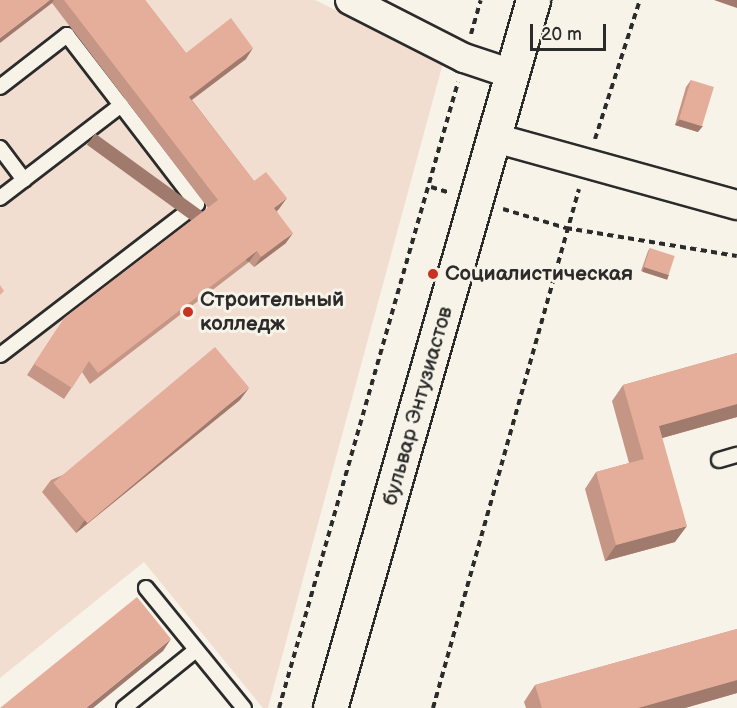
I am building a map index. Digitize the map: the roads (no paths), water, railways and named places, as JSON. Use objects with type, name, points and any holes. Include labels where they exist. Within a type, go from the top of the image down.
[{"type":"main road","name":"бульвар Энтузиастов","points":[[330,708],[533,0]]},
{"type":"street","points":[[350,0],[464,58],[512,74]]},
{"type":"street","points":[[495,138],[737,205]]},
{"type":"lane","points":[[0,87],[67,35],[197,204],[0,355]]},
{"type":"lane","points":[[0,198],[121,105]]},
{"type":"lane","points":[[0,148],[24,180]]},
{"type":"lane","points":[[719,460],[737,455]]},
{"type":"lane","points":[[146,588],[244,708]]},
{"type":"lane","points":[[124,708],[196,650]]},
{"type":"place","name":"Социалистическая","points":[[433,274]]},
{"type":"place","name":"Строительный колледж","points":[[188,312]]}]
